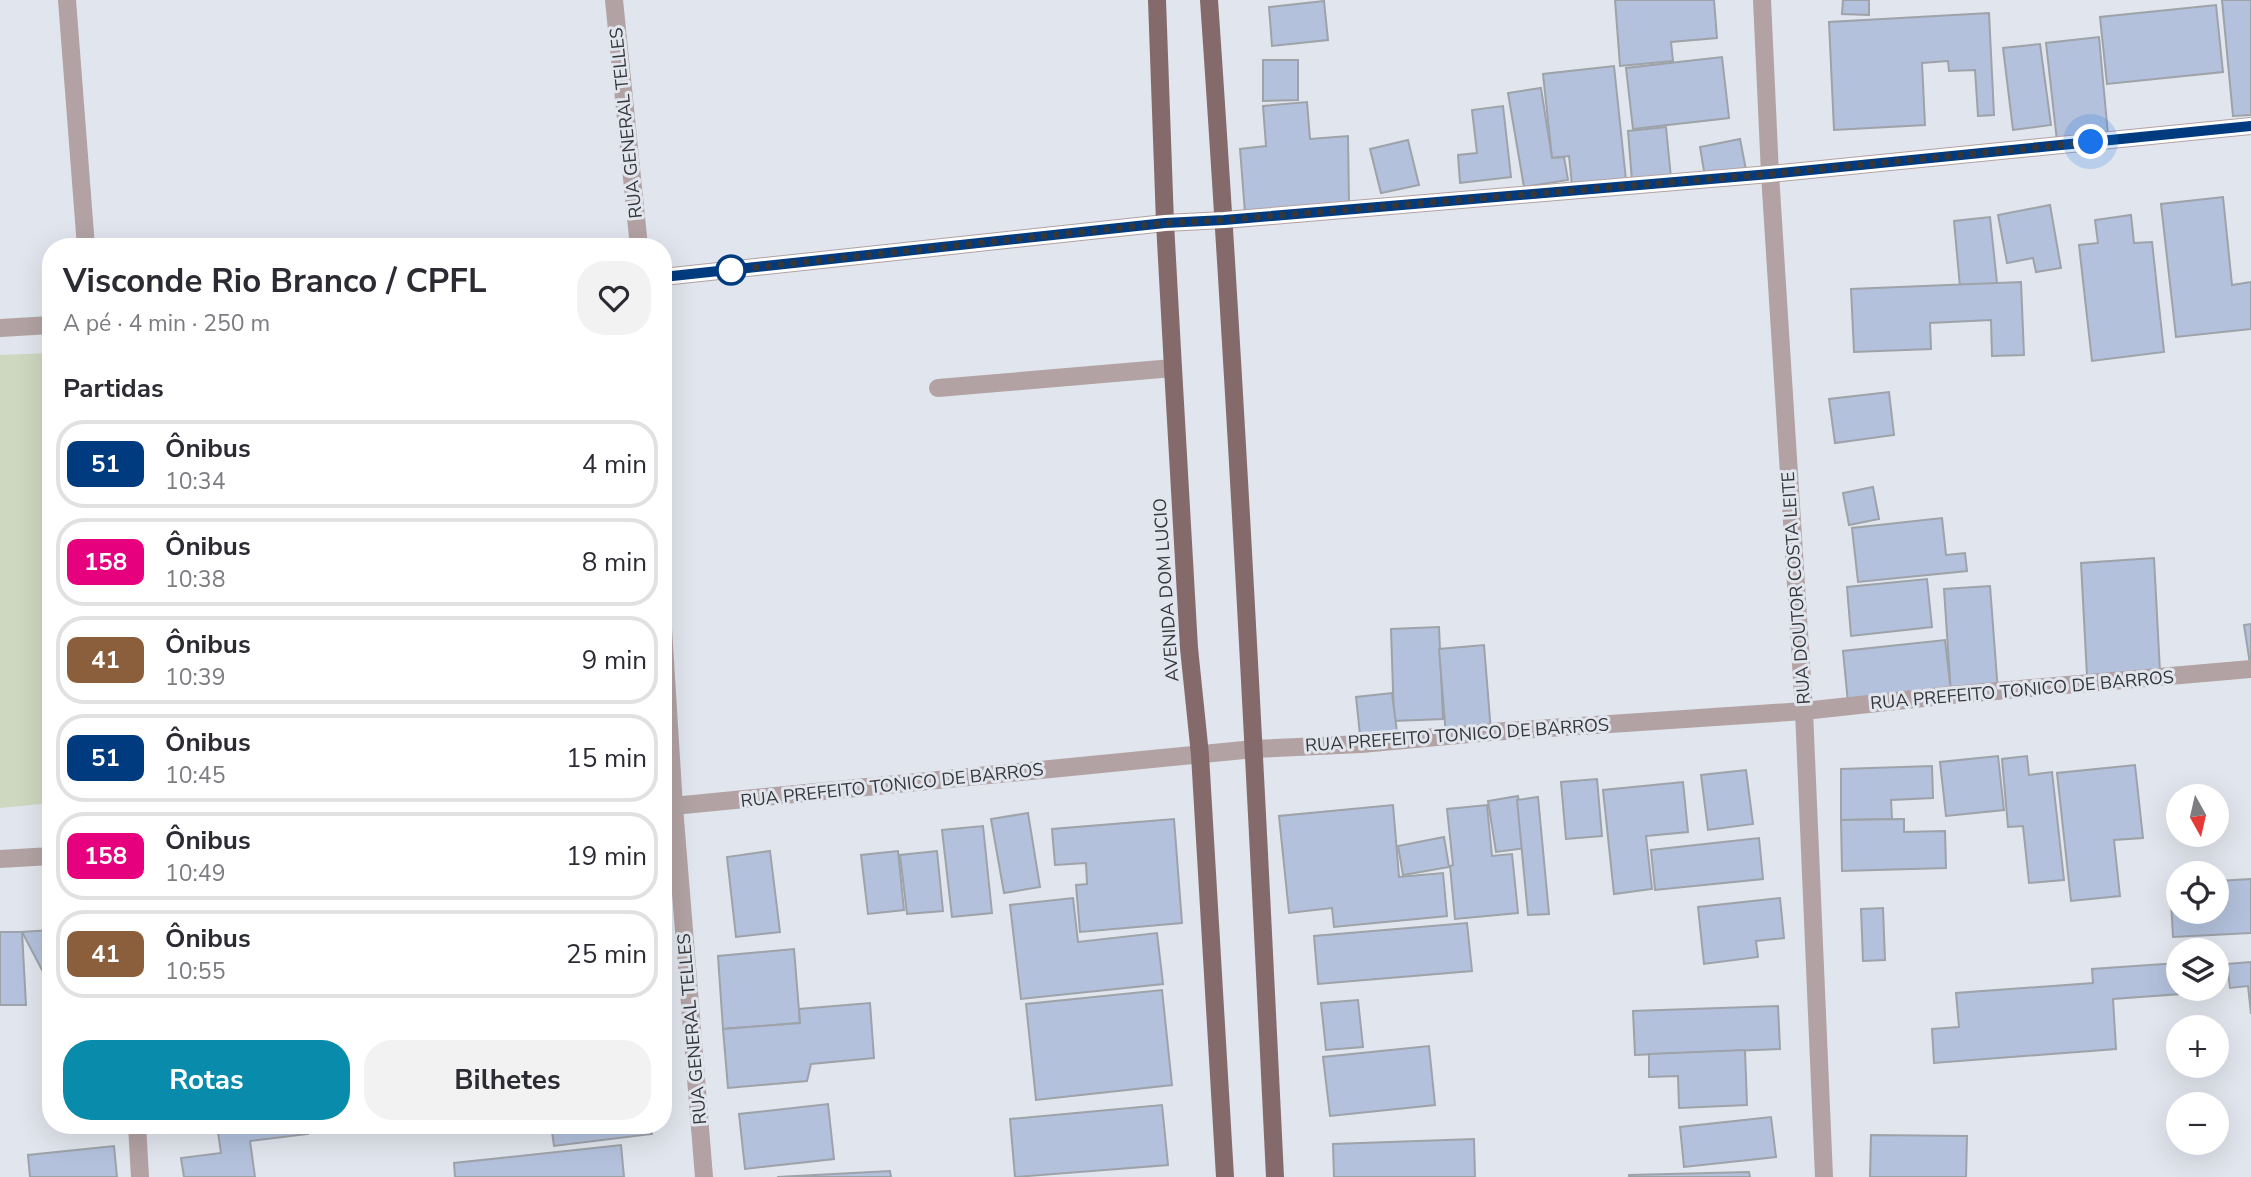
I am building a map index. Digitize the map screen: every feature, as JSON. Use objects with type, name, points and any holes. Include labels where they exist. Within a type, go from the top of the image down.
[{"type":"main road","name":"AVENIDA DOM LUCIO","points":[[1157,0],[1165,223],[1189,648],[1200,755],[1225,1177]]},
{"type":"main road","points":[[1209,0],[1254,749],[1275,1177]]},
{"type":"street","points":[[67,0],[85,238]]},
{"type":"street","name":"RUA GENERAL TELLES","points":[[614,0],[638,238]]},
{"type":"street","name":"RUA DOUTOR COSTA LEITE","points":[[1762,0],[1770,174],[1804,711],[1824,1177]]},
{"type":"street","points":[[672,276],[1165,223],[1770,174],[2251,126]]},
{"type":"street","points":[[0,328],[42,326]]},
{"type":"street","points":[[938,388],[1173,368]]},
{"type":"street","name":"RUA PREFEITO TONICO DE BARROS","points":[[672,807],[1254,749],[1360,744],[1491,732],[1804,711],[1951,695],[2251,669]]},
{"type":"street","name":"RUA GENERAL TELLES","points":[[672,839],[704,1177]]},
{"type":"street","points":[[0,859],[42,857]]},
{"type":"street","points":[[137,1134],[140,1177]]},
{"type":"green space","points":[[42,353],[42,804],[0,808],[0,355]]},
{"type":"building","points":[[1615,0],[1714,0],[1717,38],[1671,42],[1673,61],[1620,66]]},
{"type":"building","points":[[1843,0],[1869,0],[1869,15],[1842,14]]},
{"type":"building","points":[[2222,0],[2251,0],[2251,115],[2233,116]]},
{"type":"building","points":[[1324,1],[1328,40],[1272,46],[1269,7]]},
{"type":"building","points":[[2216,5],[2223,72],[2107,84],[2100,17]]},
{"type":"building","points":[[1989,13],[1994,115],[1978,116],[1975,70],[1949,71],[1948,61],[1922,63],[1925,125],[1834,130],[1829,22]]},
{"type":"building","points":[[2099,37],[2108,135],[2057,141],[2046,43]]},
{"type":"building","points":[[2040,44],[2051,125],[2013,130],[2003,48]]},
{"type":"building","points":[[1722,57],[1729,118],[1633,129],[1626,68]]},
{"type":"building","points":[[1263,60],[1298,60],[1298,100],[1263,101]]},
{"type":"building","points":[[1614,66],[1626,180],[1572,185],[1569,156],[1552,158],[1543,74]]},
{"type":"building","points":[[1541,88],[1552,158],[1564,157],[1568,180],[1524,187],[1508,93]]},
{"type":"building","points":[[1307,102],[1310,139],[1348,136],[1349,203],[1245,213],[1240,149],[1266,146],[1263,106]]},
{"type":"building","points":[[1503,106],[1511,177],[1460,183],[1458,155],[1477,153],[1472,110]]},
{"type":"building","points":[[1666,127],[1671,178],[1632,181],[1628,131]]},
{"type":"building","points":[[1740,139],[1746,170],[1705,177],[1700,147]]},
{"type":"building","points":[[1408,140],[1419,185],[1381,193],[1370,149]]},
{"type":"building","points":[[2223,197],[2232,285],[2251,282],[2251,329],[2176,337],[2161,204]]},
{"type":"building","points":[[2050,205],[2061,268],[2036,272],[2033,258],[2007,263],[1998,215]]},
{"type":"building","points":[[2131,215],[2134,243],[2152,242],[2164,352],[2092,361],[2079,245],[2098,243],[2095,220]]},
{"type":"building","points":[[1990,217],[1997,283],[1960,287],[1954,221]]},
{"type":"building","points":[[2021,282],[2024,355],[1992,356],[1991,320],[1930,323],[1931,349],[1854,352],[1851,289]]},
{"type":"building","points":[[1889,392],[1894,435],[1835,443],[1829,399]]},
{"type":"building","points":[[1873,487],[1879,519],[1849,525],[1843,493]]},
{"type":"building","points":[[1942,518],[1946,555],[1965,553],[1967,571],[1858,582],[1852,528]]},
{"type":"building","points":[[2154,558],[2160,672],[2087,676],[2081,563]]},
{"type":"building","points":[[1927,579],[1932,627],[1851,636],[1847,587]]},
{"type":"building","points":[[1990,586],[1998,692],[1951,695],[1944,589]]},
{"type":"building","points":[[2251,624],[2251,663],[2250,664],[2244,625]]},
{"type":"building","points":[[1439,627],[1443,719],[1394,721],[1391,629]]},
{"type":"building","points":[[1945,640],[1951,692],[1848,703],[1843,651]]},
{"type":"building","points":[[1484,645],[1491,732],[1446,736],[1439,649]]},
{"type":"building","points":[[1392,693],[1398,740],[1361,744],[1356,697]]},
{"type":"building","points":[[1998,756],[2004,810],[1946,816],[1940,762]]},
{"type":"building","points":[[2027,756],[2029,775],[2052,772],[2064,880],[2029,883],[2023,826],[2008,827],[2002,759]]},
{"type":"building","points":[[2135,765],[2143,838],[2114,840],[2120,896],[2071,901],[2057,773]]},
{"type":"building","points":[[1932,766],[1933,798],[1891,800],[1892,819],[1841,820],[1841,769]]},
{"type":"building","points":[[1746,770],[1753,824],[1708,830],[1701,775]]},
{"type":"building","points":[[1597,779],[1602,836],[1566,839],[1561,782]]},
{"type":"building","points":[[1683,782],[1688,832],[1646,836],[1652,889],[1614,894],[1603,790]]},
{"type":"building","points":[[1518,796],[1526,848],[1496,852],[1488,801]]},
{"type":"building","points":[[1538,797],[1549,914],[1528,915],[1517,800]]},
{"type":"building","points":[[1393,805],[1399,877],[1443,873],[1447,916],[1334,927],[1332,908],[1289,913],[1279,816]]},
{"type":"building","points":[[1487,805],[1492,856],[1512,854],[1518,913],[1455,919],[1447,809]]},
{"type":"building","points":[[1028,813],[1040,887],[1004,893],[991,819]]},
{"type":"building","points":[[1174,819],[1182,923],[1080,932],[1076,885],[1087,884],[1086,863],[1055,865],[1052,829]]},
{"type":"building","points":[[1904,819],[1904,832],[1945,831],[1946,868],[1842,871],[1841,820]]},
{"type":"building","points":[[983,826],[992,913],[952,917],[942,830]]},
{"type":"building","points":[[1444,837],[1449,867],[1403,875],[1398,846]]},
{"type":"building","points":[[1759,838],[1763,879],[1655,890],[1651,850]]},
{"type":"building","points":[[770,851],[780,932],[736,937],[727,857]]},
{"type":"building","points":[[898,851],[904,910],[868,914],[861,855]]},
{"type":"building","points":[[937,851],[943,911],[907,914],[900,855]]},
{"type":"building","points":[[2251,879],[2251,933],[2173,937],[2172,924],[2229,924],[2229,880]]},
{"type":"building","points":[[1073,898],[1078,942],[1157,933],[1163,984],[1021,999],[1010,905]]},
{"type":"building","points":[[1780,898],[1784,938],[1756,941],[1758,957],[1704,964],[1698,907]]},
{"type":"building","points":[[1883,908],[1885,960],[1863,961],[1861,909]]},
{"type":"building","points":[[1467,923],[1472,971],[1318,984],[1314,936]]},
{"type":"building","points":[[42,931],[42,970],[22,932]]},
{"type":"building","points":[[0,932],[22,932],[26,1005],[0,1005]]},
{"type":"building","points":[[794,949],[800,1023],[723,1029],[718,956]]},
{"type":"building","points":[[2251,962],[2251,1014],[2248,986],[2230,988],[2229,964]]},
{"type":"building","points":[[2166,964],[2166,995],[2113,999],[2116,1049],[1934,1063],[1932,1029],[1959,1027],[1956,993],[2093,983],[2092,969]]},
{"type":"building","points":[[1162,990],[1172,1085],[1036,1100],[1026,1004]]},
{"type":"building","points":[[1358,1000],[1363,1047],[1326,1050],[1321,1003]]},
{"type":"building","points":[[870,1003],[874,1058],[811,1064],[807,1081],[728,1088],[723,1029],[800,1023],[799,1009]]},
{"type":"building","points":[[1778,1006],[1780,1049],[1635,1055],[1633,1011]]},
{"type":"building","points":[[1429,1046],[1435,1105],[1330,1116],[1323,1057]]},
{"type":"building","points":[[1745,1050],[1747,1105],[1679,1108],[1678,1076],[1649,1077],[1649,1054]]},
{"type":"building","points":[[828,1104],[834,1159],[745,1169],[739,1114]]},
{"type":"building","points":[[1162,1105],[1168,1165],[1015,1177],[1010,1119]]},
{"type":"building","points":[[1771,1117],[1776,1157],[1684,1167],[1680,1127]]},
{"type":"building","points":[[218,1134],[308,1134],[250,1141],[255,1177],[184,1177],[181,1158],[221,1153]]},
{"type":"building","points":[[552,1134],[652,1134],[554,1146]]},
{"type":"building","points":[[1871,1135],[1967,1136],[1966,1177],[1870,1177]]},
{"type":"building","points":[[1474,1139],[1475,1177],[1334,1177],[1333,1144]]},
{"type":"building","points":[[621,1145],[624,1177],[455,1177],[454,1163]]},
{"type":"building","points":[[114,1146],[117,1177],[30,1177],[28,1155]]},
{"type":"building","points":[[890,1171],[891,1177],[777,1177]]},
{"type":"building","points":[[1749,1172],[1750,1177],[1629,1177],[1629,1175]]},
{"type":"bus line","name":"51","points":[[672,276],[1165,223],[1770,174],[2251,126]]},
{"type":"route","points":[[731,270],[1165,223],[1770,174],[2091,142]]}]
